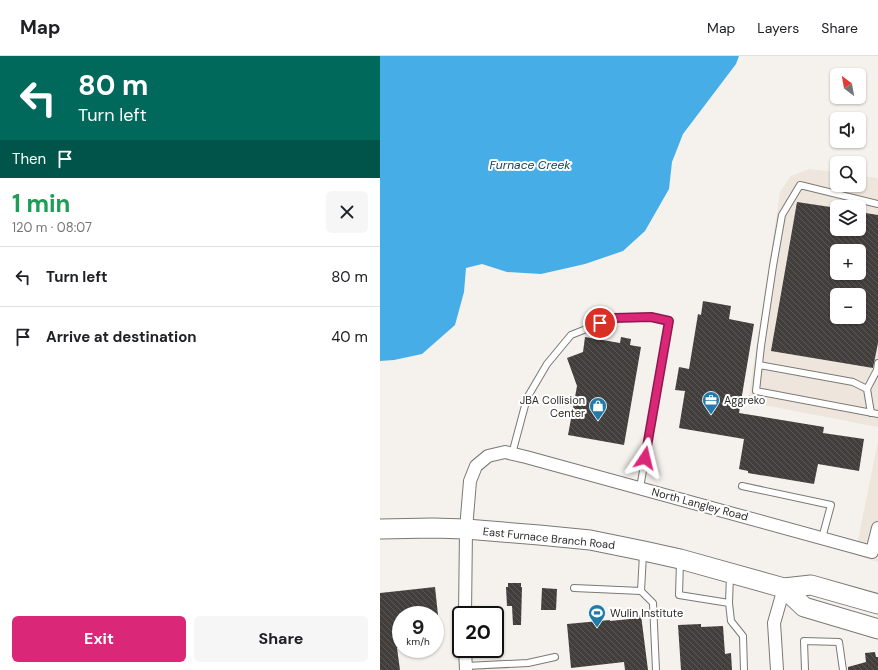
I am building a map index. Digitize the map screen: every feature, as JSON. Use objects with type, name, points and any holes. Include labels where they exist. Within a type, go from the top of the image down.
[{"type":"main road","name":"East Furnace Branch Road","points":[[380,529],[466,529],[590,540],[644,550],[784,588],[811,585],[878,604]]},
{"type":"main road","name":"East Furnace Branch Road","points":[[784,588],[804,606],[878,629]]},
{"type":"street","name":"North Langley Road","points":[[465,606],[466,529],[470,481],[476,466],[488,456],[505,452],[875,553],[878,528]]},
{"type":"street","points":[[777,670],[774,623],[784,588]]},
{"type":"lane","points":[[878,204],[800,185],[782,214],[773,266],[756,391],[875,414],[867,389],[877,370],[878,363]]},
{"type":"lane","points":[[512,454],[527,398],[547,364],[571,334],[614,318],[651,317],[669,321],[640,488]]},
{"type":"lane","points":[[759,365],[853,382],[867,389]]},
{"type":"lane","points":[[742,486],[832,505],[822,538]]},
{"type":"lane","points":[[641,591],[644,550]]},
{"type":"lane","points":[[680,559],[679,595],[729,603]]},
{"type":"lane","points":[[731,573],[729,603],[731,621],[743,636],[744,670]]},
{"type":"lane","points":[[574,588],[641,591],[653,603],[656,670]]},
{"type":"lane","points":[[805,670],[804,641],[839,642],[843,670]]},
{"type":"lane","points":[[466,668],[528,663],[555,657]]},
{"type":"shaded area","points":[[809,169],[830,171],[830,192],[866,192],[866,177],[878,178],[878,427],[748,402],[780,192],[791,176]]},
{"type":"shaded area","points":[[878,441],[878,562],[855,555]]},
{"type":"water","name":"Furnace Creek","points":[[380,56],[739,56],[736,64],[683,134],[672,162],[669,189],[645,231],[623,251],[585,264],[541,274],[507,272],[482,264],[466,268],[464,292],[455,325],[422,354],[394,360],[380,361]]},
{"type":"building","points":[[797,202],[830,207],[830,236],[866,236],[866,213],[878,215],[878,343],[873,368],[771,351]]},
{"type":"building","points":[[703,301],[731,306],[729,319],[754,324],[739,413],[824,427],[823,433],[864,439],[859,471],[818,464],[814,484],[748,473],[748,471],[739,469],[744,439],[679,428],[685,391],[675,390],[679,367],[689,369],[698,314],[701,315]]},
{"type":"building","points":[[585,337],[620,343],[621,337],[631,339],[630,345],[641,347],[624,445],[568,435],[577,386],[567,358],[583,352]]},
{"type":"building","points":[[508,583],[521,583],[521,625],[513,625],[512,606],[507,606],[506,587],[508,587]]},
{"type":"building","points":[[435,587],[437,606],[392,606],[392,658],[398,658],[400,670],[380,670],[380,593]]},
{"type":"building","points":[[542,588],[557,589],[556,610],[541,610]]},
{"type":"building","points":[[641,615],[648,670],[625,670],[624,662],[571,668],[567,624],[630,619],[630,616]]},
{"type":"building","points":[[701,624],[701,627],[723,626],[725,654],[731,653],[732,670],[681,670],[678,625]]},
{"type":"building","points":[[875,652],[876,657],[878,657],[878,670],[848,670],[848,667],[866,662],[865,653]]},
{"type":"place","name":"Aggreko","points":[[711,415]]},
{"type":"place","name":"JBA Collision Center","points":[[598,421]]},
{"type":"place","name":"Wulin Institute","points":[[597,628]]},
{"type":"route","points":[[600,323],[614,318],[651,317],[669,321],[645,458]]}]
